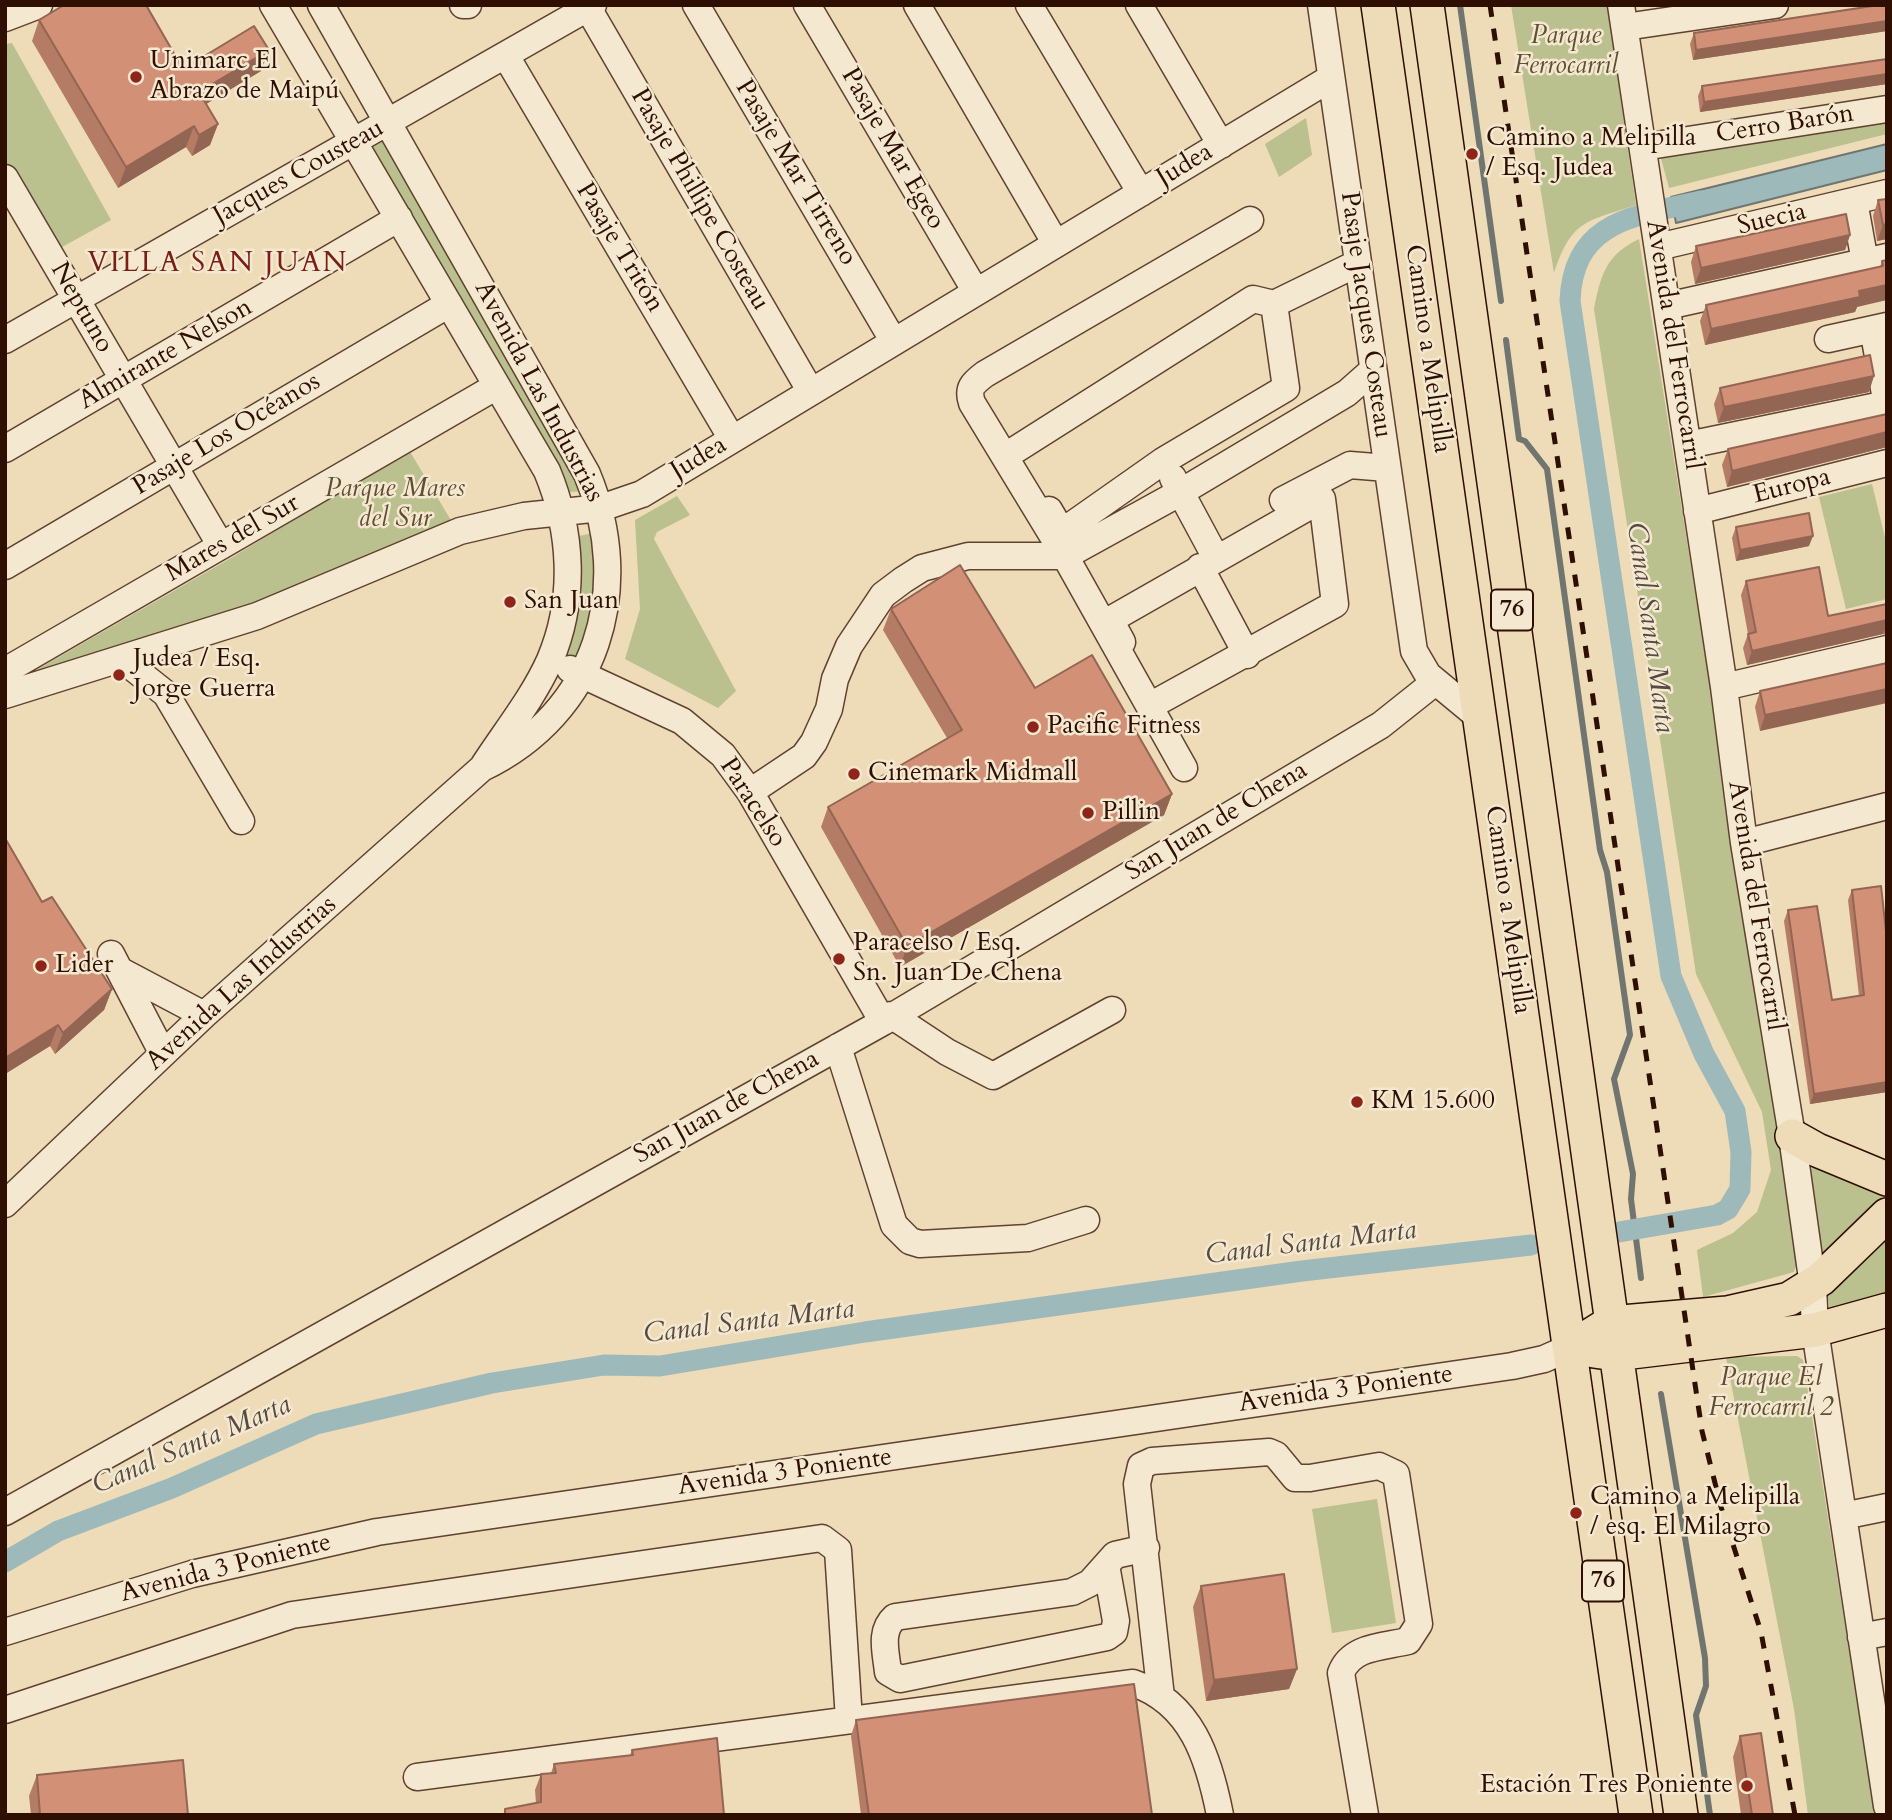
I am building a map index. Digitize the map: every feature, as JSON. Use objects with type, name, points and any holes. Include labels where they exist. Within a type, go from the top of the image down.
[{"type":"main road","name":"Camino a Melipilla","points":[[1378,5],[1636,1815]]},
{"type":"main road","name":"Camino a Melipilla","points":[[1427,5],[1681,1815]]},
{"type":"main road","points":[[1792,1136],[1828,1155],[1887,1179]]},
{"type":"main road","name":"Avenida 3 Poniente","points":[[1571,1347],[1755,1309],[1789,1299],[1812,1286],[1887,1215]]},
{"type":"main road","name":"Avenida 3 Poniente","points":[[1613,1339],[1815,1331],[1887,1310]]},
{"type":"street","points":[[5,18],[39,5]]},
{"type":"street","name":"Avenida Las Industrias","points":[[274,5],[547,471],[562,511],[568,580],[563,619],[550,660],[530,696],[482,768]]},
{"type":"street","name":"Avenida Las Industrias","points":[[5,1204],[204,1015],[482,768],[521,747],[569,698],[584,676],[599,629],[606,582],[601,508],[573,448],[390,122],[321,5]]},
{"type":"street","name":"Pasaje Mar Tirreno","points":[[696,5],[894,342]]},
{"type":"street","name":"Pasaje Mar Egeo","points":[[807,5],[976,292]]},
{"type":"street","points":[[917,5],[1056,244]]},
{"type":"street","points":[[1029,5],[1140,193]]},
{"type":"street","points":[[1139,5],[1221,145]]},
{"type":"street","name":"Pasaje Jacques Costeau","points":[[1321,5],[1409,625],[1417,658],[1436,682]]},
{"type":"street","points":[[1623,16],[1775,5]]},
{"type":"street","name":"Jacques Cousteau","points":[[5,340],[591,7]]},
{"type":"street","name":"Pasaje Phillipe Costeau","points":[[591,7],[811,392]]},
{"type":"street","name":"Avenida del Ferrocarril","points":[[1623,16],[1724,687],[1744,843],[1792,1136],[1812,1286],[1815,1331],[1843,1516],[1874,1634],[1887,1807]]},
{"type":"street","name":"Pasaje Tritón","points":[[506,56],[732,439]]},
{"type":"street","name":"Judea","points":[[5,695],[257,616],[460,531],[501,520],[601,508],[642,494],[1331,78]]},
{"type":"street","name":"Cerro Barón","points":[[1644,158],[1887,109]]},
{"type":"street","name":"Neptuno","points":[[5,178],[14,214],[76,299],[220,546]]},
{"type":"street","name":"Suecia","points":[[1657,242],[1887,193]]},
{"type":"street","points":[[1667,306],[1876,259],[1854,201]]},
{"type":"street","name":"Almirante Nelson","points":[[5,449],[399,219]]},
{"type":"street","points":[[1250,220],[976,381],[969,392],[972,403],[1189,766],[1157,702],[1110,621],[1332,472],[1350,465],[1387,468]]},
{"type":"street","points":[[1015,450],[1253,299],[1274,304],[1357,263]]},
{"type":"street","name":"Pasaje Los Océanos","points":[[5,566],[449,304]]},
{"type":"street","points":[[976,381],[1062,532],[1163,461],[1286,388],[1274,304]]},
{"type":"street","points":[[1688,445],[1887,404],[1880,328],[1828,339]]},
{"type":"street","points":[[750,792],[795,763],[814,742],[830,709],[835,679],[849,646],[870,611],[893,588],[922,568],[968,556],[1065,556],[1181,492],[1347,393],[1373,370]]},
{"type":"street","name":"Mares del Sur","points":[[5,671],[497,386]]},
{"type":"street","points":[[1163,461],[1181,492],[1247,655]]},
{"type":"street","name":"Europa","points":[[1698,511],[1886,468]]},
{"type":"street","points":[[1097,615],[1322,499],[1335,604],[1247,655],[1157,702]]},
{"type":"street","points":[[1724,687],[1887,649]]},
{"type":"street","points":[[122,659],[166,694],[241,821]]},
{"type":"street","name":"Paracelso","points":[[550,660],[695,730],[723,755],[750,792],[887,1018]]},
{"type":"street","points":[[1436,682],[1480,718]]},
{"type":"street","name":"San Juan de Chena","points":[[5,1512],[838,1047],[1381,725],[1436,682]]},
{"type":"street","points":[[1744,843],[1887,806]]},
{"type":"street","points":[[163,1054],[116,963],[204,1015]]},
{"type":"street","points":[[887,1018],[993,1076],[1112,1010]]},
{"type":"street","points":[[838,1047],[894,1225],[910,1241],[920,1244],[1028,1238],[1086,1220]]},
{"type":"street","name":"Avenida 3 Poniente","points":[[5,1632],[192,1574],[377,1532],[1513,1366],[1544,1359],[1571,1347]]},
{"type":"street","points":[[1161,1696],[1137,1484],[1142,1466],[1152,1461],[1269,1452],[1276,1455],[1286,1471],[1295,1478],[1310,1478],[1379,1466],[1395,1474],[1419,1624],[1408,1641],[1355,1653],[1346,1660],[1341,1673],[1365,1815]]},
{"type":"street","points":[[1843,1516],[1887,1507]]},
{"type":"street","points":[[5,1710],[292,1615],[822,1538],[838,1550],[849,1720]]},
{"type":"street","points":[[1106,1565],[1116,1621],[1114,1632],[1107,1637],[900,1679],[888,1672],[884,1633],[887,1624],[895,1617],[1072,1592],[1090,1583],[1106,1565],[1115,1555],[1146,1548]]},
{"type":"street","points":[[417,1777],[1133,1683],[1173,1704],[1195,1734],[1212,1772],[1220,1815]]},
{"type":"green space","name":"Parque Ferrocarril","points":[[1511,5],[1607,5],[1636,205],[1583,225],[1567,242],[1554,273]]},
{"type":"green space","points":[[12,43],[111,220],[55,251],[5,164],[5,44]]},
{"type":"green space","points":[[1306,118],[1312,155],[1279,177],[1265,144]]},
{"type":"green space","points":[[1887,122],[1887,134],[1669,188],[1659,151]]},
{"type":"green space","points":[[386,135],[587,491],[570,492],[553,458],[368,145]]},
{"type":"green space","points":[[1639,239],[1800,1253],[1794,1272],[1703,1297],[1697,1250],[1733,1233],[1757,1212],[1771,1170],[1762,1112],[1696,974],[1594,309],[1599,286],[1612,259]]},
{"type":"green space","name":"Parque Mares del Sur","points":[[409,450],[452,522],[254,610],[19,680],[231,558]]},
{"type":"green space","points":[[1872,484],[1887,546],[1887,599],[1846,609],[1819,497]]},
{"type":"green space","points":[[677,496],[690,515],[657,532],[654,539],[736,691],[718,708],[625,659],[640,609],[635,520]]},
{"type":"green space","points":[[593,533],[597,597],[582,659],[566,654],[582,596],[579,536]]},
{"type":"green space","points":[[1820,1163],[1887,1193],[1821,1258],[1808,1181],[1811,1169]]},
{"type":"green space","points":[[1887,1224],[1887,1292],[1831,1317],[1826,1285]]},
{"type":"green space","name":"Parque El Ferrocarril 2","points":[[1797,1356],[1803,1360],[1875,1815],[1808,1815],[1794,1709],[1726,1357]]},
{"type":"green space","points":[[1377,1499],[1396,1623],[1332,1633],[1312,1509]]},
{"type":"water","points":[[1887,144],[1887,170],[1676,223],[1671,197]]},
{"type":"building","points":[[64,5],[146,5],[183,69],[254,26],[269,50],[199,92],[218,124],[199,135],[194,126],[126,167],[39,20]]},
{"type":"building","points":[[1887,5],[1887,21],[1696,50],[1694,33]]},
{"type":"building","points":[[1887,59],[1887,74],[1704,102],[1702,86]]},
{"type":"building","points":[[1887,199],[1887,224],[1883,225],[1878,200]]},
{"type":"building","points":[[1846,214],[1850,235],[1701,268],[1696,246]]},
{"type":"building","points":[[1887,260],[1887,285],[1859,291],[1860,297],[1711,329],[1706,305],[1883,266],[1882,261]]},
{"type":"building","points":[[1870,355],[1874,376],[1724,407],[1720,388]]},
{"type":"building","points":[[1887,414],[1887,432],[1732,471],[1728,449]]},
{"type":"building","points":[[1809,513],[1813,536],[1740,550],[1736,527]]},
{"type":"building","points":[[960,565],[1035,688],[1092,655],[1172,794],[907,946],[828,807],[962,730],[891,609]]},
{"type":"building","points":[[1819,567],[1828,616],[1887,604],[1887,620],[1752,651],[1748,634],[1756,632],[1746,581]]},
{"type":"building","points":[[1887,663],[1887,689],[1765,715],[1760,691]]},
{"type":"building","name":"Lider","points":[[5,838],[42,902],[52,897],[112,989],[63,1033],[58,1025],[5,1058]]},
{"type":"building","points":[[1881,886],[1887,940],[1887,1082],[1814,1094],[1788,910],[1817,906],[1832,1000],[1864,995],[1852,890]]},
{"type":"building","points":[[1284,1574],[1297,1669],[1214,1680],[1201,1586]]},
{"type":"building","points":[[1134,1684],[1152,1815],[869,1815],[856,1720]]},
{"type":"building","points":[[1761,1733],[1773,1815],[1752,1815],[1740,1736]]},
{"type":"building","points":[[717,1738],[724,1815],[505,1815],[505,1809],[541,1802],[541,1774],[556,1773],[554,1764],[633,1755],[632,1750]]},
{"type":"building","points":[[183,1760],[188,1815],[40,1815],[37,1775]]},
{"type":"waterway","points":[[1460,5],[1501,301]]},
{"type":"waterway","name":"Canal Santa Marta","points":[[1619,1232],[1717,1215],[1728,1209],[1740,1189],[1741,1152],[1735,1111],[1704,1054],[1671,976],[1570,301],[1574,274],[1583,253],[1596,237],[1632,218],[1701,201]]},
{"type":"waterway","points":[[1506,340],[1519,439],[1525,441],[1547,469],[1600,850],[1607,872],[1630,1035],[1614,1079],[1633,1174],[1631,1199],[1641,1278]]},
{"type":"waterway","name":"Canal Santa Marta","points":[[5,1562],[58,1531],[172,1488],[316,1424],[492,1383],[604,1365],[660,1366],[865,1332],[1302,1271],[1531,1245]]},
{"type":"waterway","points":[[1661,1394],[1705,1658],[1706,1686],[1696,1715],[1710,1815]]},
{"type":"railway","points":[[1490,5],[1702,1431],[1721,1507],[1761,1632],[1795,1815]]},
{"type":"place","name":"Unimarc El Abrazo de Maipú","points":[[136,77]]},
{"type":"place","name":"Camino a Melipilla / Esq. Judea","points":[[1472,154]]},
{"type":"place","name":"San Juan","points":[[510,602]]},
{"type":"place","name":"Judea / Esq. Jorge Guerra","points":[[119,675]]},
{"type":"place","name":"Pacific Fitness","points":[[1033,727]]},
{"type":"place","name":"Cinemark Midmall","points":[[854,774]]},
{"type":"place","name":"Pillin","points":[[1088,813]]},
{"type":"place","name":"Paracelso / Esq. Sn. Juan De Chena","points":[[839,959]]},
{"type":"place","name":"Lider","points":[[41,966]]},
{"type":"place","name":"KM 15.600","points":[[1357,1102]]},
{"type":"place","name":"Camino a Melipilla / esq. El Milagro","points":[[1576,1513]]},
{"type":"place","name":"Estación Tres Poniente","points":[[1747,1786]]},
{"type":"district","name":"VILLA SAN JUAN","points":[[218,265]]}]
